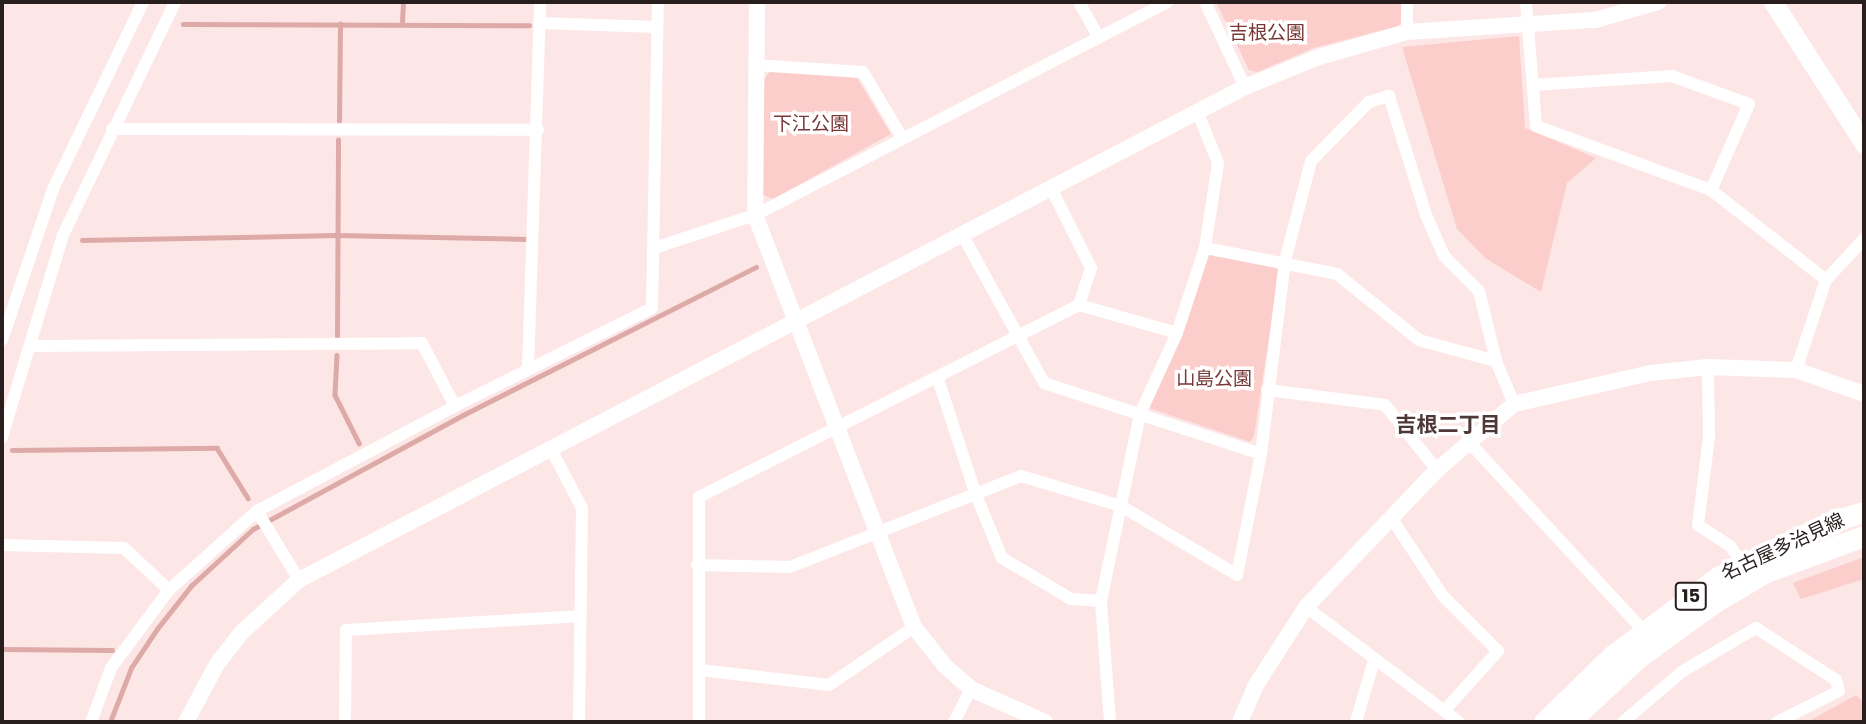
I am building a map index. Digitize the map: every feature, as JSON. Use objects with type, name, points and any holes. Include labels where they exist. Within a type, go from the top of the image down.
[{"type":"main road","points":[[1773,2],[1864,144]]},
{"type":"main road","name":"名古屋多治見線","points":[[1544,722],[1643,630],[1743,563],[1833,521],[1864,512]]},
{"type":"main road","name":"名古屋多治見線","points":[[1569,722],[1638,657],[1712,604],[1766,572],[1864,536]]},
{"type":"street","points":[[2,340],[53,189],[143,2]]},
{"type":"street","points":[[2,436],[63,235],[175,2]]},
{"type":"street","points":[[528,369],[538,130],[540,2]]},
{"type":"street","points":[[91,722],[111,668],[169,590],[257,513],[454,406],[652,308],[658,2]]},
{"type":"street","points":[[757,2],[755,215],[794,325],[914,627],[945,666],[971,689],[1045,722]]},
{"type":"street","points":[[1079,2],[1097,35]]},
{"type":"street","points":[[654,248],[755,215],[901,136],[1167,2]]},
{"type":"street","points":[[1205,2],[1245,87]]},
{"type":"street","points":[[1407,2],[1407,32]]},
{"type":"street","points":[[1526,2],[1531,27],[1536,125],[1711,190],[1826,281]]},
{"type":"street","points":[[186,722],[217,664],[243,632],[299,580],[794,325],[1245,87],[1319,57],[1407,32],[1531,27],[1595,20],[1659,2]]},
{"type":"street","points":[[540,23],[657,27]]},
{"type":"street","points":[[756,65],[863,72],[901,136]]},
{"type":"street","points":[[1534,85],[1672,76],[1749,104],[1711,190]]},
{"type":"street","points":[[697,565],[790,567],[1021,476],[1121,506],[1237,575],[1261,454],[1285,261],[1311,161],[1369,102],[1389,96],[1444,256],[1479,291],[1496,361],[1514,404]]},
{"type":"street","points":[[1110,722],[1101,601],[1140,414],[1177,333],[1205,248],[1218,163],[1198,113]]},
{"type":"street","points":[[112,129],[538,130]]},
{"type":"street","points":[[1052,190],[1091,268],[1079,305]]},
{"type":"street","points":[[963,236],[1015,338],[1044,383],[1261,454]]},
{"type":"street","points":[[1796,370],[1826,281],[1864,239]]},
{"type":"street","points":[[1205,248],[1285,261],[1337,274],[1419,340],[1496,361]]},
{"type":"street","points":[[699,722],[699,497],[938,379],[1079,305],[1177,333]]},
{"type":"street","points":[[31,346],[422,343],[454,406]]},
{"type":"street","points":[[1709,367],[1709,437],[1698,524],[1730,546],[1743,563]]},
{"type":"street","points":[[1240,722],[1262,674],[1306,607],[1467,440],[1514,404],[1651,373],[1709,367],[1796,370],[1864,394]]},
{"type":"street","points":[[938,379],[976,495],[1002,558],[1072,599],[1101,601]]},
{"type":"street","points":[[1267,390],[1385,405],[1437,470]]},
{"type":"street","points":[[1467,440],[1643,630]]},
{"type":"street","points":[[551,449],[582,508],[579,722]]},
{"type":"street","points":[[257,513],[299,580]]},
{"type":"street","points":[[1392,519],[1443,596],[1498,652],[1446,710]]},
{"type":"street","points":[[2,545],[124,548],[169,590]]},
{"type":"street","points":[[1306,607],[1460,722]]},
{"type":"street","points":[[345,722],[346,630],[579,616]]},
{"type":"street","points":[[699,670],[828,685],[914,627]]},
{"type":"street","points":[[1623,722],[1683,671],[1756,628],[1836,680],[1839,691],[1777,722]]},
{"type":"street","points":[[1356,722],[1374,660]]},
{"type":"street","points":[[954,722],[971,689]]},
{"type":"green space","name":"吉根公園","points":[[1216,2],[1404,2],[1403,21],[1398,26],[1314,48],[1257,72],[1249,70]]},
{"type":"green space","points":[[1519,36],[1525,128],[1596,158],[1567,183],[1541,292],[1485,258],[1457,229],[1402,47]]},
{"type":"green space","name":"下江公園","points":[[770,71],[857,78],[891,134],[773,199],[761,194],[763,81]]},
{"type":"green space","name":"山島公園","points":[[1212,252],[1274,266],[1279,271],[1254,436],[1250,442],[1149,408],[1205,256]]},
{"type":"green space","points":[[1864,557],[1864,579],[1801,599],[1793,583]]},
{"type":"green space","points":[[1856,695],[1864,703],[1864,722],[1807,722]]},
{"type":"waterway","points":[[402,22],[403,2]]},
{"type":"waterway","points":[[183,24],[529,25]]},
{"type":"waterway","points":[[339,121],[340,24]]},
{"type":"waterway","points":[[337,336],[338,140]]},
{"type":"waterway","points":[[82,240],[337,235],[526,239]]},
{"type":"waterway","points":[[110,722],[131,668],[157,629],[191,586],[253,529],[463,415],[756,267]]},
{"type":"waterway","points":[[337,355],[335,395],[359,443]]},
{"type":"waterway","points":[[12,450],[217,448],[248,498]]},
{"type":"waterway","points":[[2,649],[112,650]]},
{"type":"district","name":"吉根二丁目","points":[[1448,425]]}]
